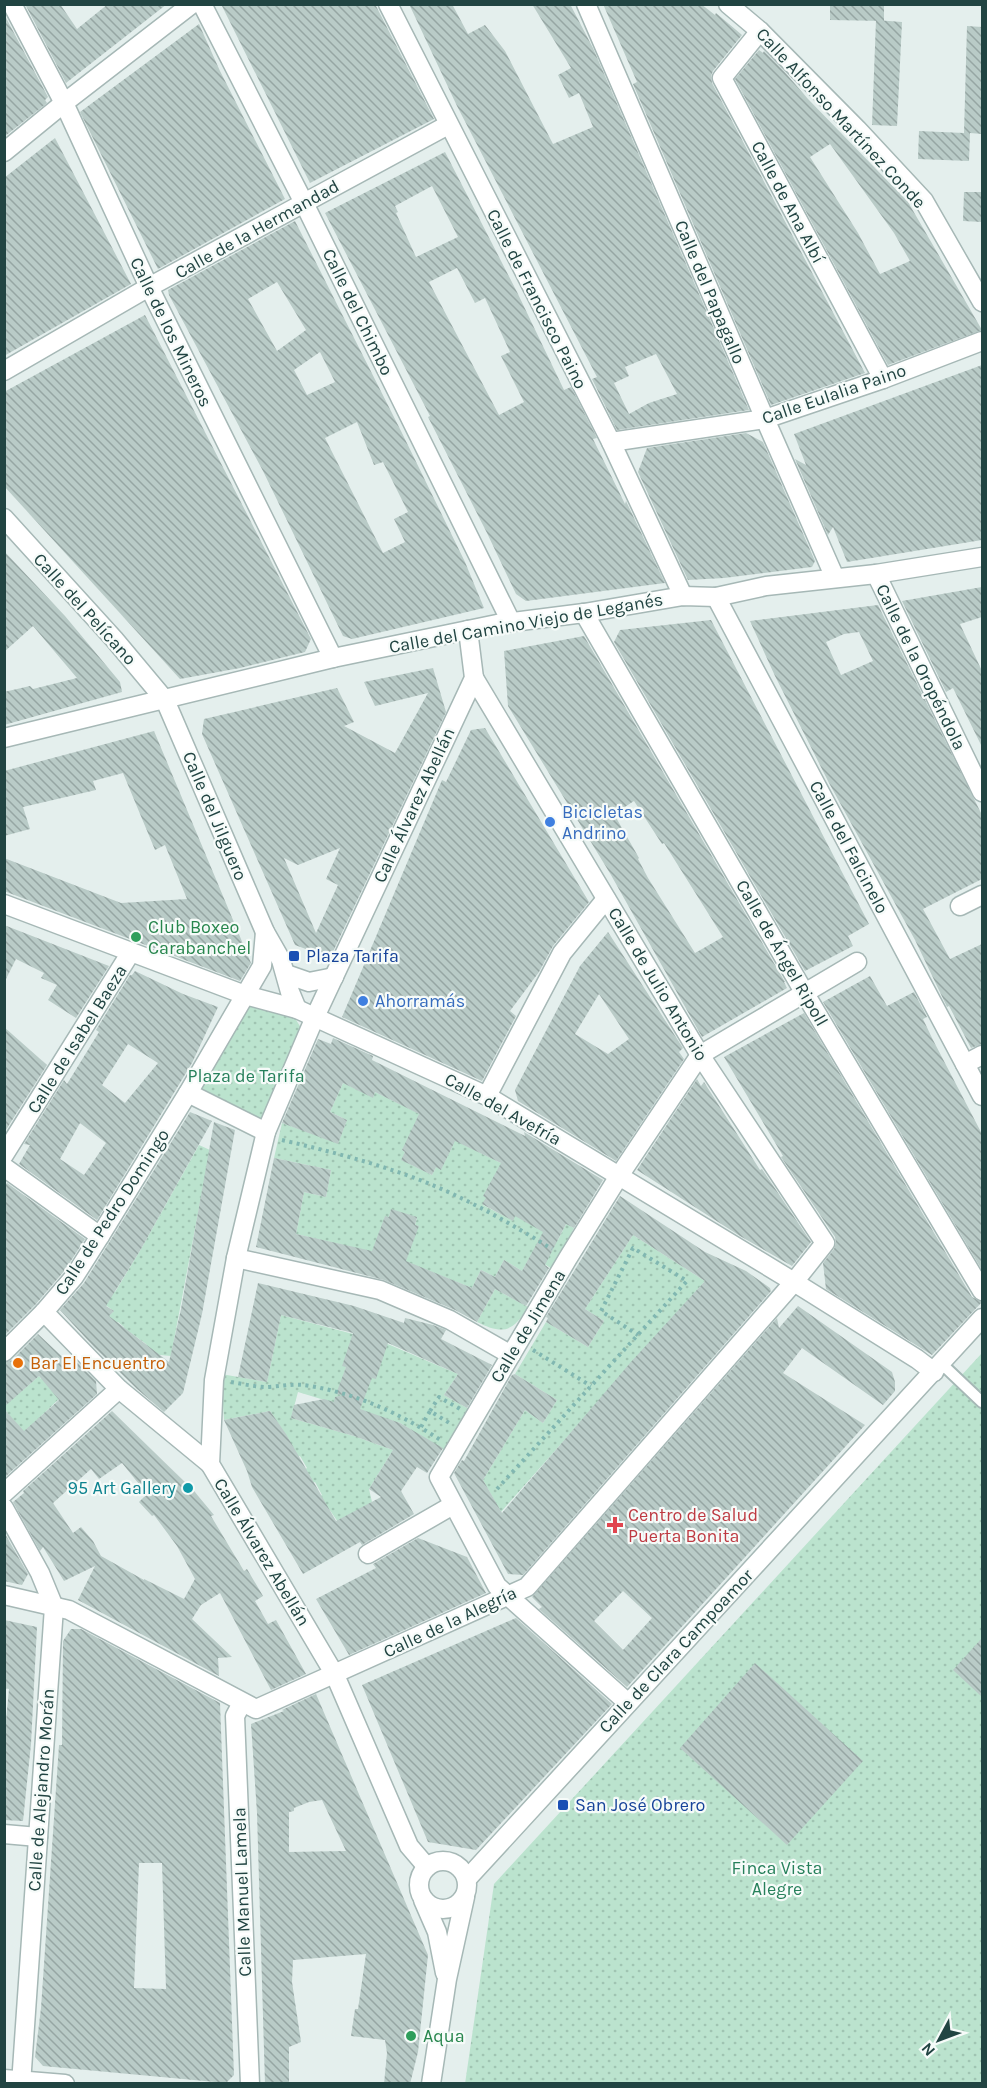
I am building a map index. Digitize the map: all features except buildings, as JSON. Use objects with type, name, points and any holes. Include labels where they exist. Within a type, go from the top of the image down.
[{"type":"street","name":"Calle de los Mineros","points":[[12,4],[64,103],[148,287],[333,658]]},
{"type":"street","points":[[4,152],[192,4]]},
{"type":"street","name":"Calle del Chimbo","points":[[202,4],[304,203],[511,622]]},
{"type":"street","name":"Calle de Francisco Paino","points":[[388,4],[610,442],[683,596]]},
{"type":"street","name":"Calle del Papagallo","points":[[586,4],[835,578]]},
{"type":"street","name":"Calle Alfonso Martínez Conde","points":[[728,4],[760,31],[924,201],[982,302]]},
{"type":"street","name":"Calle de Ana Albí","points":[[760,31],[722,78],[883,379]]},
{"type":"street","name":"Calle de la Hermandad","points":[[4,371],[148,287],[448,125]]},
{"type":"street","name":"Calle Eulalia Paino","points":[[610,442],[765,419],[883,379],[982,341]]},
{"type":"street","name":"Calle del Pelícano","points":[[4,518],[165,700]]},
{"type":"street","name":"Calle del Camino Viejo de Leganés","points":[[4,738],[333,658],[511,622],[584,613],[683,596],[716,597],[766,586],[876,574],[982,557]]},
{"type":"street","name":"Calle de la Oropéndola","points":[[876,574],[982,792]]},
{"type":"street","name":"Calle del Falcinelo","points":[[716,597],[982,1096]]},
{"type":"street","name":"Calle de Ángel Ripoll","points":[[584,613],[804,992],[982,1291]]},
{"type":"street","points":[[468,630],[474,678]]},
{"type":"street","name":"Calle de Julio Antonio","points":[[474,678],[700,1055],[825,1243],[794,1282]]},
{"type":"street","name":"Calle Álvarez Abellán","points":[[427,1867],[409,1846],[335,1675],[210,1464],[214,1380],[236,1258],[266,1132],[315,1017],[474,678]]},
{"type":"street","name":"Calle del Jilguero","points":[[165,700],[265,932],[281,960],[297,1009]]},
{"type":"street","points":[[960,906],[982,895]]},
{"type":"street","points":[[487,1096],[562,953],[606,898]]},
{"type":"street","name":"Calle del Avefría","points":[[4,904],[245,995],[297,1009],[487,1096],[917,1359],[938,1368]]},
{"type":"street","name":"Calle del Jilguero","points":[[245,995],[262,966],[265,932]]},
{"type":"street","name":"Calle de Isabel Baeza","points":[[4,1155],[130,952]]},
{"type":"street","points":[[700,1055],[857,962]]},
{"type":"street","points":[[286,974],[309,982],[334,977]]},
{"type":"street","points":[[245,995],[188,1093],[266,1132]]},
{"type":"street","name":"Calle de Jimena","points":[[453,1505],[439,1478],[568,1258],[619,1176],[700,1055]]},
{"type":"street","points":[[965,1064],[982,1055]]},
{"type":"street","name":"Calle de Pedro Domingo","points":[[4,1352],[44,1312],[74,1277],[188,1093]]},
{"type":"street","points":[[4,1167],[100,1236]]},
{"type":"street","points":[[236,1258],[380,1290],[515,1348]]},
{"type":"street","name":"Calle de la Alegría","points":[[4,1595],[69,1610],[256,1710],[527,1587],[794,1282]]},
{"type":"street","points":[[44,1312],[119,1389],[210,1464]]},
{"type":"street","name":"Calle de Clara Campoamor","points":[[466,1888],[628,1703],[982,1318]]},
{"type":"street","points":[[4,1493],[119,1389]]},
{"type":"street","points":[[368,1554],[453,1505],[497,1586],[628,1703]]},
{"type":"street","name":"Calle de Alejandro Morán","points":[[4,1508],[40,1573],[54,1607],[38,1837],[16,2081]]},
{"type":"street","name":"Calle Manuel Lamela","points":[[242,1702],[235,1716],[250,2084]]},
{"type":"street","points":[[4,1834],[38,1837]]},
{"type":"street","points":[[430,2084],[447,1979],[466,1888],[462,1870],[446,1861],[436,1862],[427,1867],[419,1883],[423,1900],[437,1932],[447,1979]]},
{"type":"street","points":[[423,1900],[431,1907],[440,1910],[450,1909],[459,1904],[466,1888]]},
{"type":"street","points":[[16,2081],[65,2084]]},
{"type":"lane","points":[[938,1368],[982,1402]]},
{"type":"path","points":[[266,1132],[278,1139],[340,1155],[421,1181],[464,1200],[568,1258]]},
{"type":"path","points":[[497,1489],[638,1335],[687,1281],[633,1248],[601,1311],[638,1335]]},
{"type":"path","points":[[515,1348],[591,1386]]},
{"type":"path","points":[[214,1380],[267,1387],[291,1384],[309,1385],[374,1403],[409,1419],[455,1450]]},
{"type":"path","points":[[421,1427],[439,1397],[474,1417]]},
{"type":"path","points":[[430,1411],[465,1433]]},
{"type":"green space","name":"Plaza de Tarifa","points":[[249,1001],[293,1015],[303,1031],[265,1123],[195,1092]]},
{"type":"green space","points":[[343,1083],[373,1097],[375,1092],[424,1116],[402,1150],[405,1152],[402,1160],[432,1175],[436,1167],[441,1169],[453,1145],[452,1139],[505,1165],[483,1205],[512,1220],[516,1214],[558,1240],[566,1224],[574,1228],[552,1269],[531,1255],[522,1271],[504,1260],[495,1277],[481,1270],[472,1288],[404,1261],[418,1226],[415,1225],[417,1218],[391,1210],[389,1217],[385,1217],[378,1236],[377,1253],[296,1234],[304,1192],[326,1197],[331,1170],[274,1158],[282,1123],[338,1143],[347,1120],[330,1112]]},
{"type":"green space","points":[[199,1145],[210,1150],[171,1356],[160,1355],[156,1359],[146,1344],[131,1333],[123,1341],[124,1327],[118,1322],[111,1328],[104,1320],[114,1311],[81,1288],[115,1292]]},
{"type":"green space","points":[[633,1235],[705,1281],[501,1512],[483,1480],[525,1410],[543,1423],[557,1400],[515,1374],[546,1322],[588,1347],[604,1321],[585,1309]]},
{"type":"green space","points":[[495,1289],[528,1307],[517,1322],[507,1329],[494,1329],[477,1322]]},
{"type":"green space","points":[[281,1315],[357,1335],[343,1376],[383,1342],[458,1374],[444,1395],[476,1413],[452,1455],[400,1423],[298,1392],[291,1418],[393,1450],[369,1489],[372,1502],[338,1522],[329,1509],[304,1506],[322,1495],[315,1482],[297,1491],[289,1478],[307,1468],[300,1456],[280,1467],[290,1441],[270,1411],[224,1420],[221,1374],[267,1382]]},
{"type":"green space","name":"Finca Vista Alegre","points":[[982,1353],[982,2083],[465,2084],[494,1884]]},
{"type":"green space","points":[[47,1374],[59,1399],[21,1435],[5,1409],[5,1394],[14,1384],[22,1391],[39,1376],[41,1379]]},
{"type":"place","name":"Bicicletas Andrino","points":[[550,822]]},
{"type":"place","name":"Club Boxeo Carabanchel","points":[[136,937]]},
{"type":"place","name":"Plaza Tarifa","points":[[294,956]]},
{"type":"place","name":"Ahorramás","points":[[363,1001]]},
{"type":"place","name":"Bar El Encuentro","points":[[18,1363]]},
{"type":"place","name":"95 Art Gallery","points":[[188,1488]]},
{"type":"place","name":"Centro de Salud Puerta Bonita","points":[[615,1525]]},
{"type":"place","name":"San José Obrero","points":[[563,1805]]},
{"type":"place","name":"Aqua","points":[[411,2036]]}]
